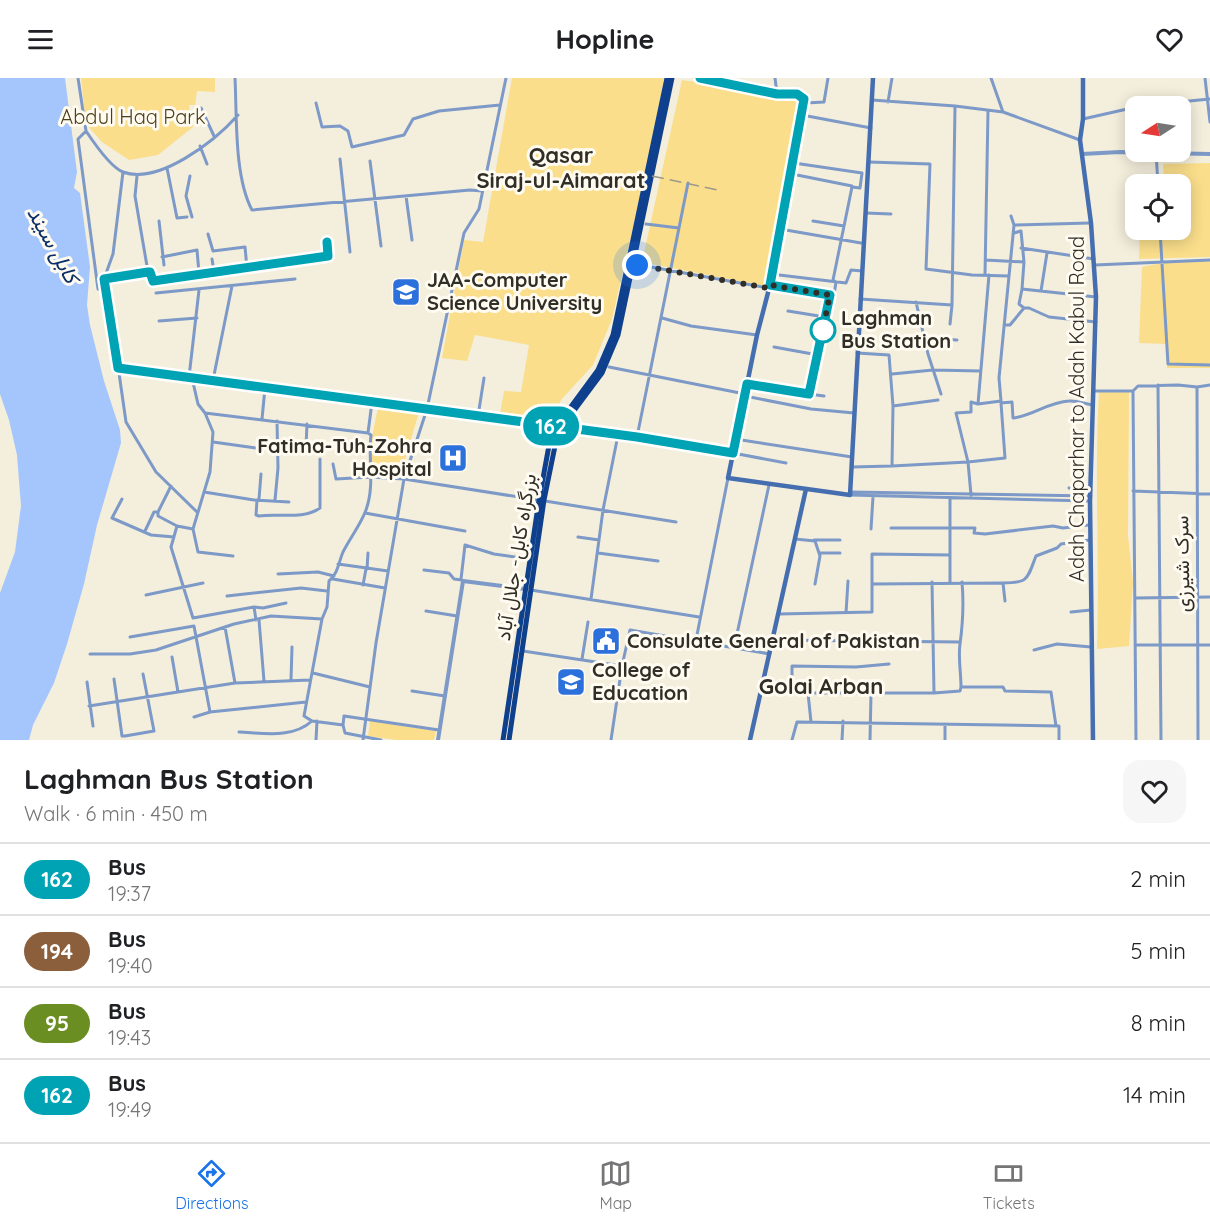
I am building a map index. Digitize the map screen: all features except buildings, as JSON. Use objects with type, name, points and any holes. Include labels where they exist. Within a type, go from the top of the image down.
[{"type":"highway","name":"بزرگراه کابل- جلال آباد","points":[[632,264],[667,78]]},
{"type":"highway","name":"بزرگراه کابل- جلال آباد","points":[[503,740],[550,440],[588,385],[606,354],[613,335],[632,264],[672,78]]},
{"type":"highway","name":"بزرگراه کابل- جلال آباد","points":[[509,740],[522,651],[530,559],[542,500]]},
{"type":"main road","points":[[700,78],[777,94],[797,94],[804,99],[792,174],[728,478],[850,494],[873,78]]},
{"type":"main road","name":"Adah Chaparhar to Adah Kabul Road","points":[[1083,78],[1083,119],[1080,140],[1095,262],[1096,297],[1091,496],[1093,740]]},
{"type":"main road","points":[[750,740],[806,489]]},
{"type":"street","points":[[78,78],[82,118],[86,131],[100,151],[123,172],[137,175],[167,168],[214,136],[238,115]]},
{"type":"street","points":[[235,78],[242,178],[252,210],[470,190],[482,191]]},
{"type":"street","points":[[363,739],[404,479],[427,409],[464,233],[479,209],[506,78]]},
{"type":"street","points":[[775,78],[777,94]]},
{"type":"street","points":[[804,99],[806,103],[824,102],[828,78]]},
{"type":"street","points":[[888,102],[892,78]]},
{"type":"street","points":[[990,78],[1003,112]]},
{"type":"street","points":[[1205,78],[1210,122]]},
{"type":"street","points":[[1191,101],[1208,99]]},
{"type":"street","points":[[872,100],[1003,112],[1080,140]]},
{"type":"street","points":[[316,103],[322,127],[340,126],[348,131],[352,147],[404,135],[413,119],[439,111],[500,105]]},
{"type":"street","points":[[950,324],[953,272],[955,106]]},
{"type":"street","points":[[201,108],[214,136]]},
{"type":"street","points":[[1083,119],[1125,110]]},
{"type":"street","points":[[978,404],[987,275],[985,260],[988,111]]},
{"type":"street","points":[[802,115],[871,128]]},
{"type":"street","points":[[86,131],[78,139],[98,290],[106,291]]},
{"type":"street","points":[[200,146],[207,164]]},
{"type":"street","points":[[1082,154],[1125,152]]},
{"type":"street","points":[[1191,154],[1210,154]]},
{"type":"street","points":[[340,159],[350,252]]},
{"type":"street","points":[[370,161],[381,246]]},
{"type":"street","points":[[869,162],[930,164],[926,269],[1009,276]]},
{"type":"street","points":[[792,174],[860,188],[862,173],[794,163]]},
{"type":"street","points":[[167,168],[177,218],[187,217]]},
{"type":"street","points":[[123,172],[113,254],[104,279],[126,422],[156,472],[197,512]]},
{"type":"street","points":[[137,175],[135,196],[148,272],[153,281],[328,256],[327,242]]},
{"type":"street","points":[[190,176],[186,196],[192,217]]},
{"type":"street","points":[[637,437],[688,183]]},
{"type":"street","points":[[852,187],[864,188],[867,193]]},
{"type":"street","points":[[832,280],[852,187]]},
{"type":"street","points":[[406,196],[412,240]]},
{"type":"street","points":[[866,213],[891,214]]},
{"type":"street","points":[[971,496],[968,462],[956,413],[971,412],[971,402],[978,404],[1001,402],[999,378],[1014,233],[1011,216]]},
{"type":"street","points":[[159,221],[164,265]]},
{"type":"street","points":[[813,221],[844,226]]},
{"type":"street","points":[[1014,225],[1091,223]]},
{"type":"street","points":[[646,224],[679,228]]},
{"type":"street","points":[[780,229],[861,243]]},
{"type":"street","points":[[1014,233],[1021,231],[1024,262],[1019,304],[1023,308],[1029,308],[1048,317],[1096,322]]},
{"type":"street","points":[[208,234],[212,251],[244,247],[247,268]]},
{"type":"street","points":[[1161,240],[1168,364],[1210,365]]},
{"type":"street","points":[[1021,248],[1095,262],[1210,260]]},
{"type":"street","points":[[162,256],[197,250],[199,273]]},
{"type":"street","points":[[1041,291],[1047,253]]},
{"type":"street","points":[[212,259],[214,272]]},
{"type":"street","points":[[985,260],[1024,262]]},
{"type":"street","points":[[632,264],[834,295],[836,282],[832,280]]},
{"type":"street","points":[[771,274],[848,282],[851,270],[862,271]]},
{"type":"street","points":[[104,279],[148,272]]},
{"type":"street","points":[[156,293],[295,279]]},
{"type":"street","points":[[213,380],[232,285]]},
{"type":"street","points":[[1022,289],[1096,297]]},
{"type":"street","points":[[199,290],[190,377],[198,404],[205,412],[213,432],[213,442],[210,472],[197,512],[193,538],[198,552],[233,556]]},
{"type":"street","points":[[809,394],[830,295]]},
{"type":"street","points":[[860,299],[952,305]]},
{"type":"street","points":[[916,302],[941,394]]},
{"type":"street","points":[[1004,325],[1010,325],[1023,308]]},
{"type":"street","points":[[788,310],[825,317]]},
{"type":"street","points":[[159,321],[196,318]]},
{"type":"street","points":[[662,318],[691,326],[757,335]]},
{"type":"street","points":[[925,338],[957,340]]},
{"type":"street","points":[[774,347],[818,355]]},
{"type":"street","points":[[857,353],[889,355],[893,406],[892,466]]},
{"type":"street","points":[[609,367],[811,409],[854,413]]},
{"type":"street","points":[[118,368],[637,437],[786,463]]},
{"type":"street","points":[[891,374],[933,370],[980,371]]},
{"type":"street","points":[[478,416],[484,378]]},
{"type":"street","points":[[747,384],[824,396]]},
{"type":"street","points":[[1158,385],[1161,492],[1159,597],[1161,740]]},
{"type":"street","points":[[1136,740],[1133,391],[1138,386],[1197,387],[1210,385]]},
{"type":"street","points":[[262,419],[265,387]]},
{"type":"street","name":"سرک شیرزی","points":[[1197,387],[1198,740]]},
{"type":"street","points":[[1093,390],[1133,391]]},
{"type":"street","points":[[342,725],[315,721],[304,716],[322,619],[327,607],[329,581],[334,578],[351,534],[365,513],[371,477],[369,455],[371,435],[368,433],[372,400]]},
{"type":"street","points":[[893,406],[938,400]]},
{"type":"street","points":[[852,467],[968,462],[1005,458],[1001,403],[1012,402],[1013,418],[1028,416],[1045,406],[1071,400],[1093,405]]},
{"type":"street","points":[[205,412],[368,433]]},
{"type":"street","points":[[274,500],[278,468],[277,421]]},
{"type":"street","points":[[306,446],[307,424]]},
{"type":"street","points":[[591,599],[603,510],[618,435]]},
{"type":"street","points":[[735,439],[852,457]]},
{"type":"street","points":[[213,442],[256,448]]},
{"type":"street","points":[[261,474],[255,515],[307,514],[320,508],[320,459]]},
{"type":"street","points":[[333,464],[336,479],[371,477],[404,479],[676,522]]},
{"type":"street","points":[[696,640],[728,478]]},
{"type":"street","points":[[734,648],[769,485]]},
{"type":"street","points":[[146,531],[154,512],[158,512],[171,486]]},
{"type":"street","points":[[1069,488],[1091,496]]},
{"type":"street","points":[[1133,491],[1210,494]]},
{"type":"street","points":[[204,492],[289,502]]},
{"type":"street","points":[[850,494],[873,497],[971,496]]},
{"type":"street","points":[[850,494],[1091,496]]},
{"type":"street","points":[[871,529],[873,497]]},
{"type":"street","points":[[950,498],[950,582]]},
{"type":"street","points":[[122,499],[112,518],[151,535],[174,537]]},
{"type":"street","points":[[158,512],[158,516],[163,520],[193,529]]},
{"type":"street","points":[[365,513],[465,531]]},
{"type":"street","points":[[891,528],[975,528],[974,532],[985,534],[1053,526],[1063,528],[1091,525]]},
{"type":"street","points":[[177,526],[171,548],[193,618],[286,603]]},
{"type":"street","points":[[578,537],[599,540]]},
{"type":"street","points":[[795,539],[840,540]]},
{"type":"street","points":[[872,584],[1021,583],[1027,579],[1036,556],[1057,548],[1061,544],[1091,539]]},
{"type":"street","points":[[814,540],[820,556],[815,584]]},
{"type":"street","points":[[438,740],[463,580],[465,545],[494,554],[530,559]]},
{"type":"street","points":[[363,585],[368,553]]},
{"type":"street","points":[[598,553],[658,561]]},
{"type":"street","points":[[818,553],[840,554]]},
{"type":"street","points":[[779,614],[872,612],[872,555],[950,555]]},
{"type":"street","points":[[338,564],[388,571]]},
{"type":"street","points":[[424,570],[449,573],[454,579],[699,616]]},
{"type":"street","points":[[278,574],[318,572],[363,585],[385,588]]},
{"type":"street","points":[[846,613],[848,581]]},
{"type":"street","points":[[932,582],[934,693]]},
{"type":"street","points":[[761,693],[959,691],[964,602],[962,582]]},
{"type":"street","points":[[146,595],[203,583]]},
{"type":"street","points":[[1003,583],[1005,601]]},
{"type":"street","points":[[227,596],[301,588],[328,591]]},
{"type":"street","points":[[1135,598],[1210,597]]},
{"type":"street","points":[[254,607],[258,620],[264,681]]},
{"type":"street","points":[[1071,612],[1093,610]]},
{"type":"street","points":[[426,611],[457,616]]},
{"type":"street","points":[[90,654],[130,654],[147,651],[225,627],[284,616],[322,619]]},
{"type":"street","points":[[582,659],[588,622]]},
{"type":"street","points":[[130,637],[192,625],[207,688],[210,712]]},
{"type":"street","points":[[225,627],[235,683]]},
{"type":"street","points":[[611,740],[622,666],[631,630],[770,654]]},
{"type":"street","points":[[773,640],[960,642]]},
{"type":"street","points":[[1034,650],[1057,644],[1093,647]]},
{"type":"street","points":[[1136,645],[1210,645]]},
{"type":"street","points":[[291,680],[292,646]]},
{"type":"street","points":[[522,651],[622,666]]},
{"type":"street","points":[[172,657],[178,692]]},
{"type":"street","points":[[792,693],[792,666],[856,667],[889,664]]},
{"type":"street","points":[[367,667],[374,667]]},
{"type":"street","points":[[313,673],[370,687]]},
{"type":"street","points":[[114,679],[122,736],[154,731],[143,674]]},
{"type":"street","points":[[89,706],[235,683],[311,680]]},
{"type":"street","points":[[87,682],[93,726]]},
{"type":"street","points":[[961,687],[1003,687],[1005,691],[1052,692],[1056,726],[1059,726],[1059,740]]},
{"type":"street","points":[[412,691],[445,696]]},
{"type":"street","points":[[808,693],[811,722]]},
{"type":"street","points":[[870,740],[871,693]]},
{"type":"street","points":[[194,717],[210,712],[306,702]]},
{"type":"street","points":[[381,740],[363,739],[345,734],[342,725],[346,715],[439,730]]},
{"type":"street","points":[[239,732],[280,734],[299,730],[315,721]]},
{"type":"street","points":[[315,721],[316,740]]},
{"type":"street","points":[[842,740],[843,721]]},
{"type":"street","points":[[792,740],[797,722],[1056,726]]},
{"type":"street","points":[[945,724],[945,740]]},
{"type":"street","points":[[253,733],[253,740]]},
{"type":"green space","name":"Abdul Haq Park","points":[[81,78],[215,78],[215,92],[197,91],[195,105],[189,105],[193,127],[158,155],[129,160],[102,142],[86,124]]},
{"type":"green space","points":[[512,78],[664,78],[653,141],[612,319],[593,365],[561,400],[551,420],[500,414],[504,391],[521,392],[529,345],[475,335],[467,361],[442,358],[464,240],[483,242]]},
{"type":"green space","points":[[682,80],[803,99],[768,287],[642,262]]},
{"type":"green space","points":[[1210,163],[1210,257],[1139,259],[1140,240],[1191,240],[1191,174],[1164,174],[1163,164]]},
{"type":"green space","points":[[1210,260],[1210,368],[1167,368],[1166,344],[1139,343],[1142,267],[1161,263],[1166,342],[1163,261]]},
{"type":"green space","points":[[1129,391],[1128,536],[1133,582],[1129,646],[1097,649],[1099,392]]},
{"type":"green space","points":[[378,407],[419,412],[402,470],[371,466],[370,447]]},
{"type":"green space","points":[[370,721],[436,731],[434,740],[396,740],[368,736]]},
{"type":"water","name":"کابل سيند","points":[[0,78],[65,78],[77,172],[74,188],[80,193],[90,267],[87,305],[90,325],[104,381],[120,430],[121,443],[97,525],[84,584],[67,644],[54,683],[33,725],[29,740],[0,740],[0,593],[15,552],[21,506],[17,455],[0,394]]},
{"type":"railway","points":[[652,176],[722,191]]},
{"type":"bus line","name":"162","points":[[327,242],[328,256],[153,281],[150,272],[104,279],[118,368],[372,400],[637,437],[733,453],[747,384],[809,394],[830,295],[770,285],[804,99],[797,94],[777,94],[700,78]]},
{"type":"place","name":"JAA-Computer Science University","points":[[406,292]]},
{"type":"place","name":"Laghman Bus Station","points":[[823,330]]},
{"type":"place","name":"Fatima-Tuh-Zohra Hospital","points":[[453,458]]},
{"type":"place","name":"Consulate General of Pakistan","points":[[606,641]]},
{"type":"place","name":"College of Education","points":[[571,682]]},
{"type":"district","name":"Qasar Siraj-ul-Aimarat","points":[[561,168]]},
{"type":"district","name":"Golai Arban","points":[[821,686]]},
{"type":"route","points":[[637,265],[768,288],[770,285],[830,295],[821,337],[823,330]]}]
